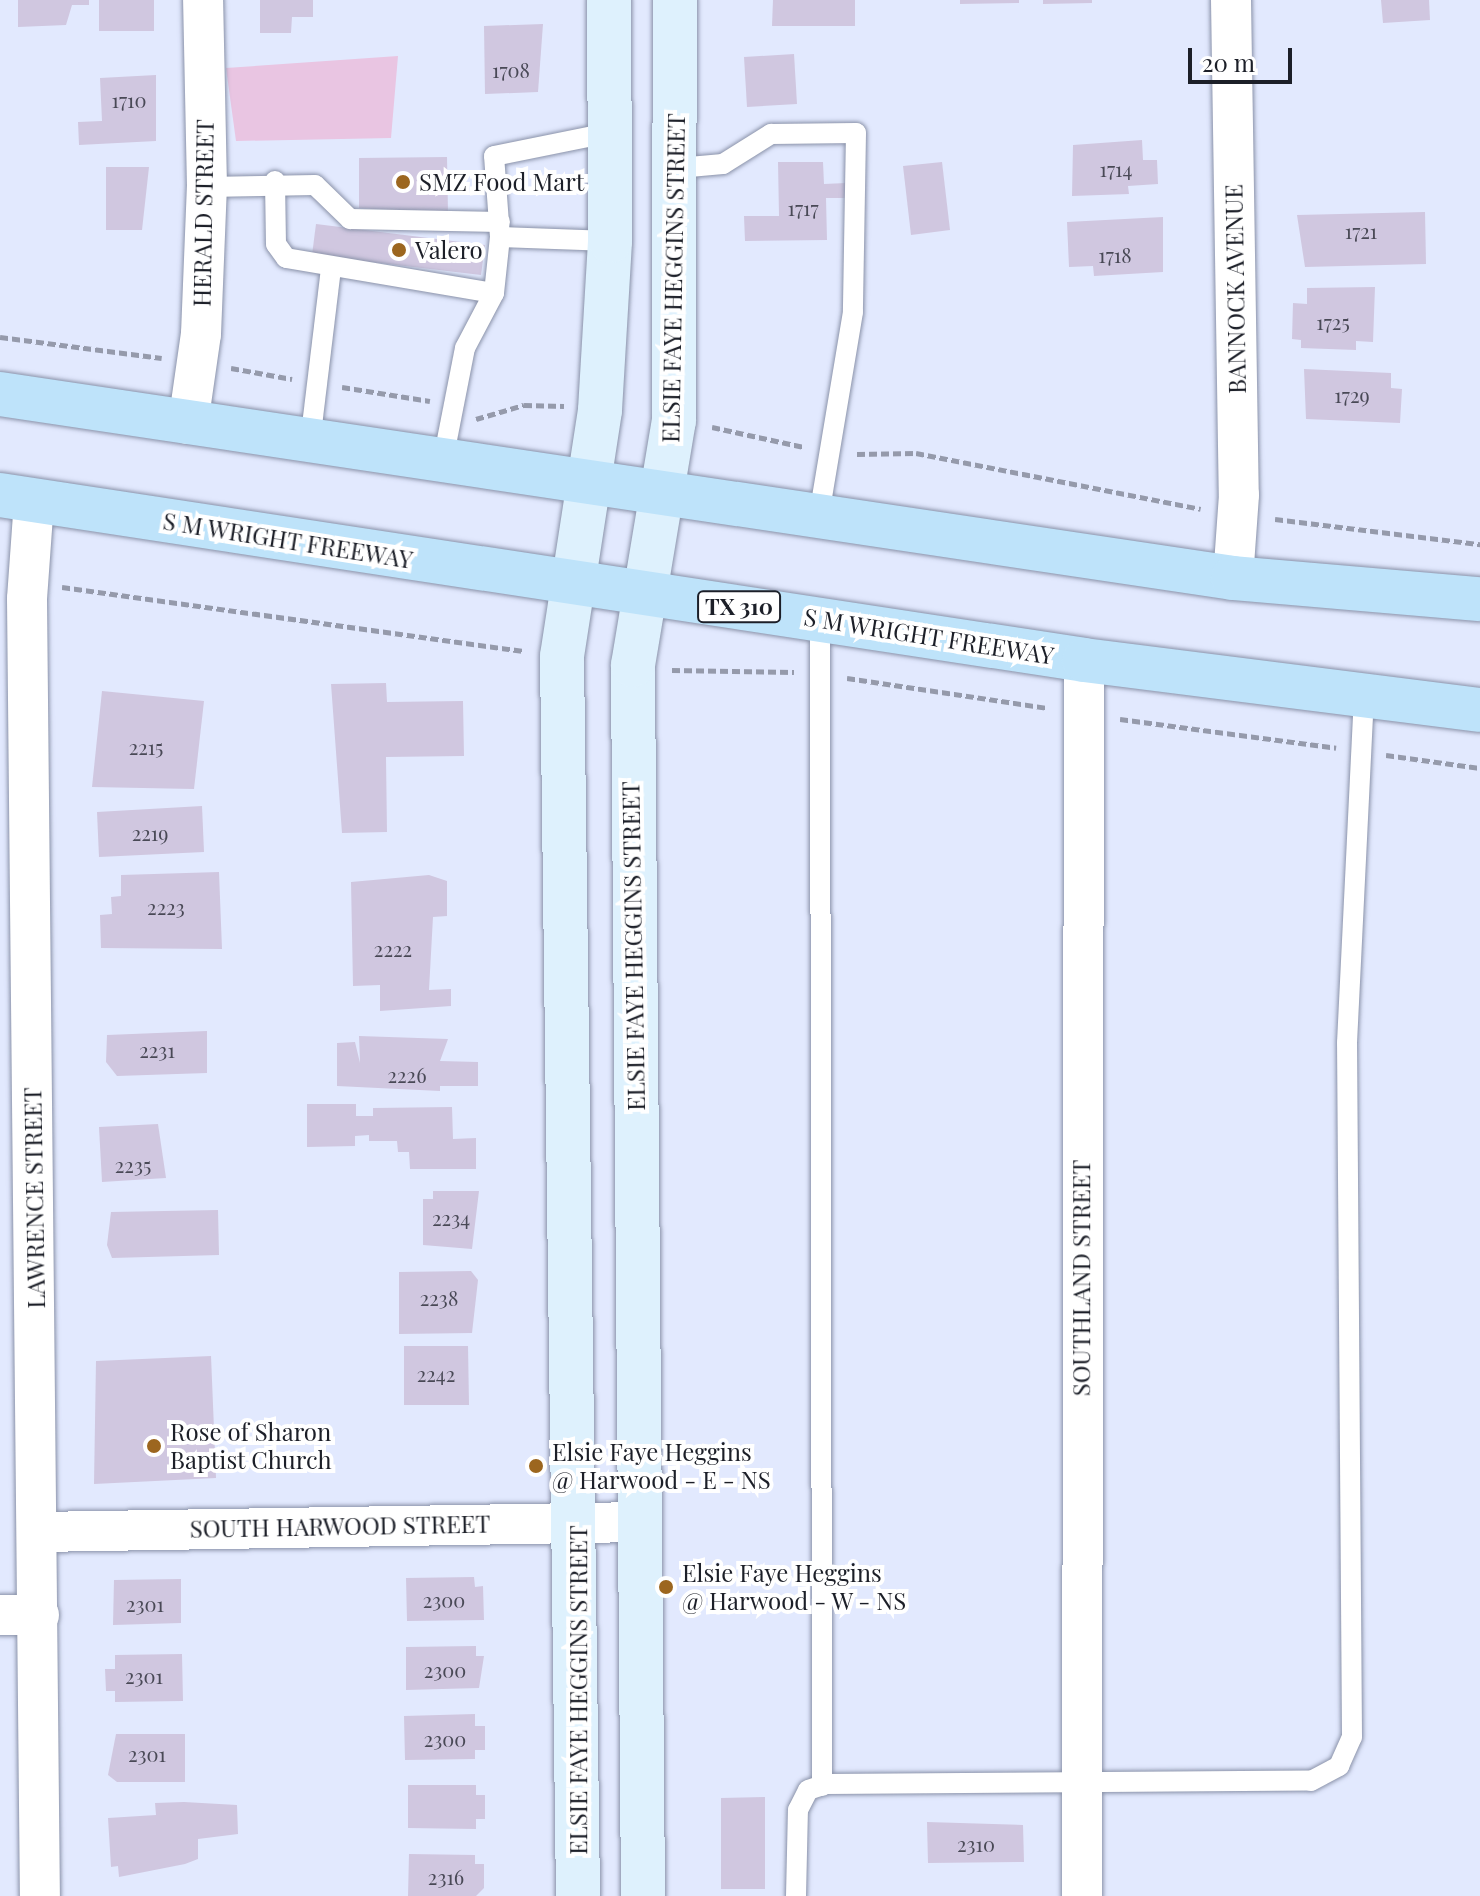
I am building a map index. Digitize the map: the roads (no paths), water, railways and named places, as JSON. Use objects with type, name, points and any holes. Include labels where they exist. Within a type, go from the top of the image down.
[{"type":"main road","name":"ELSIE FAYE HEGGINS STREET","points":[[578,1896],[578,1522],[562,656],[591,483],[610,241],[609,0]]},
{"type":"main road","name":"ELSIE FAYE HEGGINS STREET","points":[[643,1896],[642,1522],[630,868],[633,665],[674,421],[678,168],[675,0]]},
{"type":"main road","points":[[0,394],[1233,578],[1480,599]]},
{"type":"main road","name":"S M WRIGHT FREEWAY","points":[[17,498],[574,585],[820,618],[1084,660],[1480,710]]},
{"type":"street","name":"HERALD STREET","points":[[188,424],[201,334],[207,187],[203,0]]},
{"type":"street","name":"BANNOCK AVENUE","points":[[1231,0],[1239,514],[1233,578]]},
{"type":"street","name":"LAWRENCE STREET","points":[[17,498],[27,599],[38,1532],[19,1615],[40,1896]]},
{"type":"street","name":"SOUTHLAND STREET","points":[[1082,1896],[1084,660]]},
{"type":"street","name":"SOUTH HARWOOD STREET","points":[[38,1532],[642,1522]]},
{"type":"lane","points":[[443,460],[448,408],[465,348],[494,293],[500,229],[494,156],[608,133]]},
{"type":"lane","points":[[678,168],[723,164],[771,134],[856,133],[853,312],[819,516]]},
{"type":"lane","points":[[275,181],[276,244],[302,266],[342,266],[439,277],[494,293]]},
{"type":"lane","points":[[207,187],[275,181],[315,185],[350,224],[445,233],[500,229],[610,241]]},
{"type":"lane","points":[[310,442],[317,383],[342,266]]},
{"type":"lane","points":[[820,618],[822,1786]]},
{"type":"lane","points":[[796,1896],[798,1810],[808,1790],[822,1786],[1082,1786],[1311,1781],[1339,1766],[1352,1737],[1347,1043],[1364,695]]},
{"type":"place","name":"SMZ Food Mart","points":[[403,182]]},
{"type":"place","name":"Valero","points":[[399,250]]},
{"type":"place","name":"Rose of Sharon Baptist Church","points":[[154,1446]]},
{"type":"place","name":"Elsie Faye Heggins @ Harwood - E - NS","points":[[536,1466]]},
{"type":"place","name":"Elsie Faye Heggins @ Harwood - W - NS","points":[[666,1587]]}]
